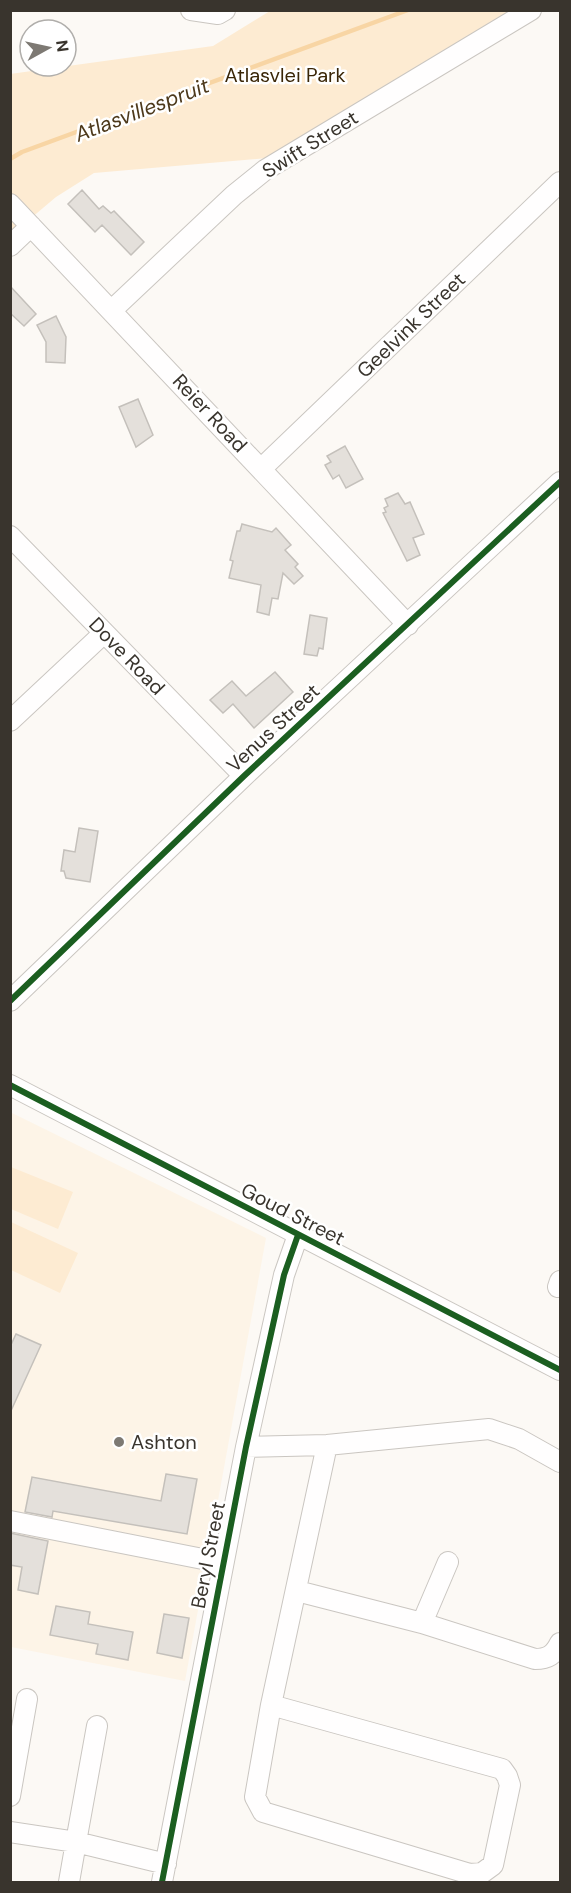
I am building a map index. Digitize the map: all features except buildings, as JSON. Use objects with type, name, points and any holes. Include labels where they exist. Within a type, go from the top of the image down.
[{"type":"street","points":[[190,10],[218,14],[225,10]]},
{"type":"street","name":"Swift Street","points":[[112,310],[234,195],[266,170],[531,10]]},
{"type":"street","name":"Geelvink Street","points":[[262,468],[561,182]]},
{"type":"street","name":"Reier Road","points":[[10,204],[408,625]]},
{"type":"street","points":[[10,246],[31,226]]},
{"type":"street","name":"Venus Street","points":[[10,1001],[244,776],[561,482]]},
{"type":"street","name":"Dove Road","points":[[10,537],[244,776]]},
{"type":"street","points":[[10,721],[104,633]]},
{"type":"street","name":"Goud Street","points":[[10,1085],[561,1370]]},
{"type":"street","name":"Beryl Street","points":[[164,1873],[246,1447],[284,1275],[298,1235]]},
{"type":"street","points":[[246,1447],[327,1444],[489,1429],[519,1439],[561,1462]]},
{"type":"street","points":[[272,1705],[502,1769],[510,1785],[497,1858],[493,1865],[482,1873],[470,1874],[263,1812],[255,1797],[272,1705],[327,1444]]},
{"type":"street","points":[[10,1521],[224,1563]]},
{"type":"street","points":[[422,1623],[448,1562]]},
{"type":"street","points":[[297,1591],[422,1623],[535,1659],[547,1659],[556,1652],[561,1643]]},
{"type":"street","points":[[10,1796],[13,1766],[27,1699]]},
{"type":"street","points":[[69,1882],[96,1726]]},
{"type":"street","points":[[10,1832],[76,1842],[164,1873]]},
{"type":"shaded area","name":"Ashton","points":[[10,1112],[266,1238],[185,1681],[11,1647]]},
{"type":"green space","name":"Atlasvlei Park","points":[[270,11],[515,11],[267,158],[94,173],[56,197],[11,235],[10,74],[18,73],[18,78],[78,78],[78,65],[213,46]]},
{"type":"green space","points":[[11,1167],[73,1192],[58,1229],[11,1209]]},
{"type":"green space","points":[[11,1222],[78,1253],[60,1293],[11,1270]]},
{"type":"waterway","name":"Atlasvillespruit","points":[[10,159],[22,152],[408,10]]},
{"type":"cycle path","points":[[10,1001],[244,776],[560,482]]},
{"type":"cycle path","points":[[10,1085],[560,1370]]},
{"type":"cycle path","points":[[162,1882],[246,1447],[284,1275],[298,1235]]},
{"type":"place","name":"Ashton","points":[[119,1442]]}]
